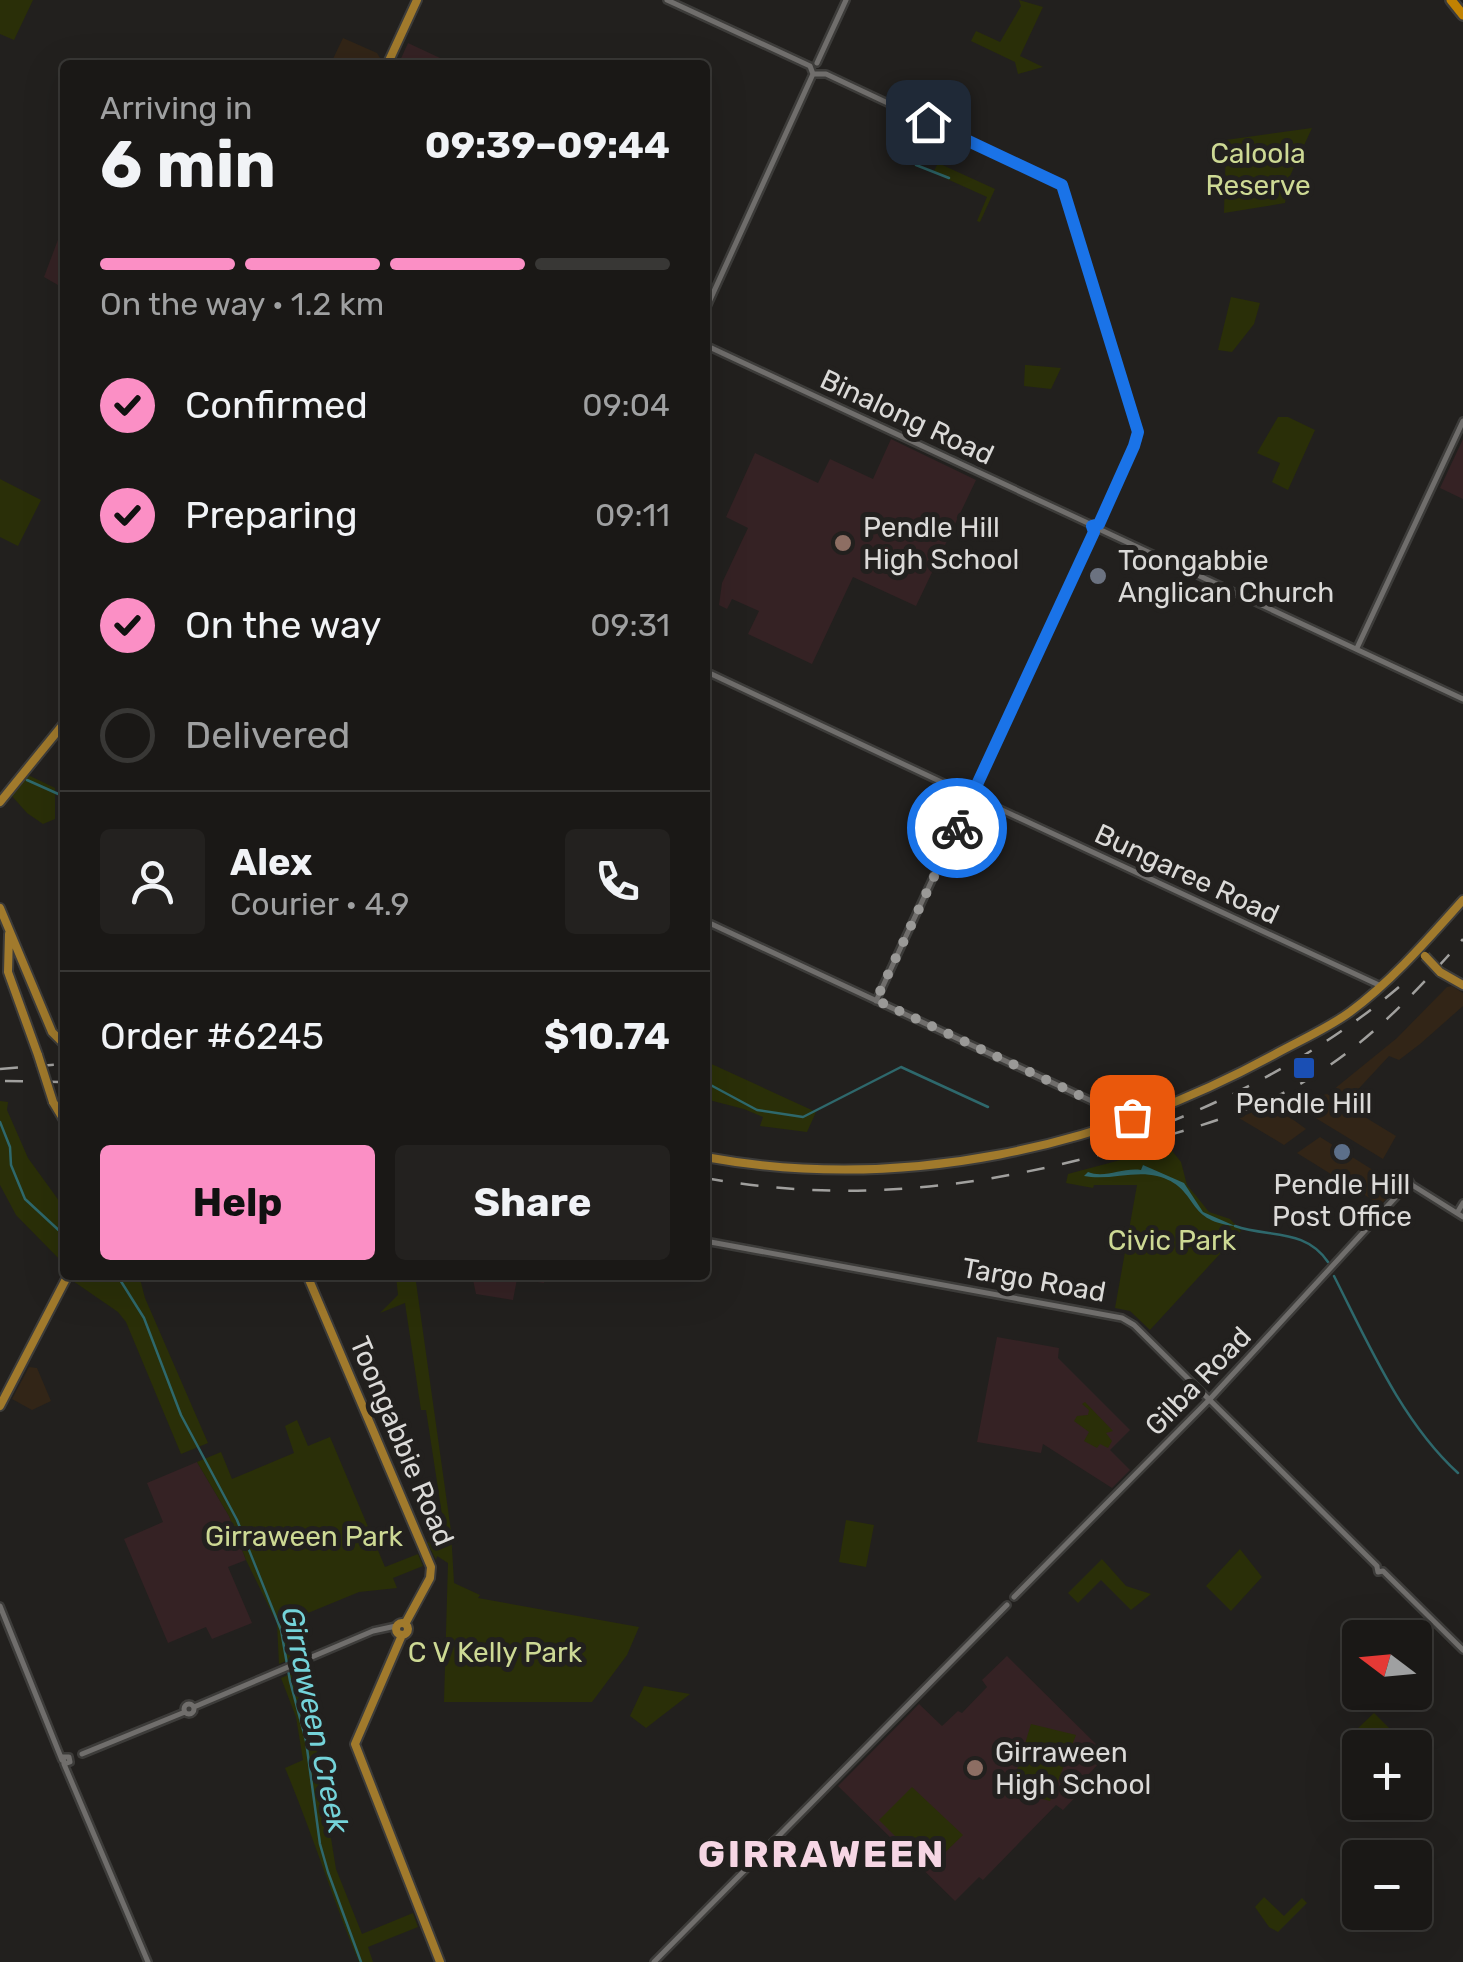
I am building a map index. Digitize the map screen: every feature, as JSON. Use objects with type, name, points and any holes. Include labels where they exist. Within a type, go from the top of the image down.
[{"type":"highway","points":[[1451,0],[1463,15]]},
{"type":"main road","points":[[389,60],[417,0]]},
{"type":"main road","points":[[0,794],[60,728]]},
{"type":"main road","points":[[0,802],[34,758]]},
{"type":"main road","points":[[710,1158],[818,1169],[929,1167],[1014,1154],[1120,1120],[1201,1092],[1336,1021],[1421,953],[1463,900]]},
{"type":"main road","points":[[0,908],[16,961],[18,996],[60,1113]]},
{"type":"main road","points":[[1421,953],[1440,972],[1463,985]]},
{"type":"main road","points":[[16,961],[29,975],[52,1032],[60,1039]]},
{"type":"main road","points":[[0,1406],[65,1280]]},
{"type":"main road","name":"Toongabbie Road","points":[[309,1280],[431,1567],[430,1578],[401,1625]]},
{"type":"main road","points":[[401,1625],[396,1632],[402,1636],[355,1744],[440,1962]]},
{"type":"street","points":[[668,0],[813,64]]},
{"type":"street","points":[[710,299],[816,73],[813,64],[846,0]]},
{"type":"street","points":[[816,73],[1062,185],[1138,436],[876,1000]]},
{"type":"street","name":"Binalong Road","points":[[710,347],[1463,699]]},
{"type":"street","points":[[1357,648],[1463,421]]},
{"type":"street","name":"Bungaree Road","points":[[710,673],[1381,986]]},
{"type":"street","points":[[710,923],[1111,1110],[1120,1120]]},
{"type":"street","name":"Gilba Road","points":[[654,1962],[1007,1605],[1006,1599],[1014,1597],[1210,1400],[1408,1186],[1460,1215]]},
{"type":"street","points":[[1460,1215],[1463,1203]]},
{"type":"street","name":"Targo Road","points":[[710,1242],[1120,1317],[1134,1325],[1463,1650]]},
{"type":"street","points":[[0,1608],[148,1962]]},
{"type":"street","points":[[82,1754],[185,1712],[186,1704],[194,1707],[373,1632],[401,1625]]},
{"type":"shaded area","points":[[343,38],[380,58],[379,60],[332,60]]},
{"type":"shaded area","points":[[408,43],[444,60],[400,60]]},
{"type":"shaded area","points":[[60,234],[60,286],[44,277]]},
{"type":"shaded area","name":"Pendle Hill High School","points":[[891,439],[976,480],[916,606],[853,577],[812,664],[748,634],[759,611],[732,599],[727,609],[719,605],[722,583],[748,528],[726,517],[755,453],[818,483],[830,459],[873,479]]},
{"type":"shaded area","points":[[1463,439],[1463,499],[1440,488]]},
{"type":"shaded area","points":[[1452,986],[1463,993],[1463,1006],[1420,1044],[1399,1060],[1389,1056],[1350,1098],[1333,1090],[1397,1038]]},
{"type":"shaded area","points":[[1327,1094],[1396,1136],[1383,1159],[1309,1114],[1319,1096]]},
{"type":"shaded area","points":[[1269,1105],[1306,1129],[1284,1145],[1239,1118]]},
{"type":"shaded area","points":[[1320,1137],[1397,1187],[1381,1205],[1297,1153]]},
{"type":"shaded area","points":[[473,1280],[517,1280],[513,1300],[476,1294]]},
{"type":"shaded area","points":[[997,1337],[1059,1348],[1058,1358],[1130,1430],[1110,1450],[1130,1470],[1112,1488],[1043,1444],[1041,1453],[977,1442]]},
{"type":"shaded area","points":[[29,1367],[37,1368],[51,1401],[32,1410],[12,1399]]},
{"type":"shaded area","points":[[197,1462],[229,1516],[246,1560],[228,1567],[252,1623],[212,1639],[206,1627],[168,1643],[124,1539],[163,1522],[147,1483]]},
{"type":"shaded area","name":"Girraween High School","points":[[1007,1656],[1107,1755],[1083,1780],[1087,1785],[1063,1810],[1056,1805],[983,1880],[979,1877],[955,1901],[838,1786],[919,1704],[942,1726],[958,1711],[962,1713],[987,1687],[982,1680]]},
{"type":"green space","points":[[0,0],[33,0],[14,40],[0,34]]},
{"type":"green space","points":[[1019,0],[1043,7],[1020,56],[1043,67],[1018,74],[1015,62],[971,41],[976,31],[1000,42],[1021,6]]},
{"type":"green space","name":"Caloola Reserve","points":[[1312,128],[1290,176],[1285,203],[1224,213],[1226,140]]},
{"type":"green space","points":[[938,163],[995,189],[980,222],[977,221],[987,197],[916,165],[934,171]]},
{"type":"green space","points":[[1231,297],[1260,303],[1254,324],[1232,352],[1218,350]]},
{"type":"green space","points":[[1025,365],[1061,368],[1051,389],[1024,386]]},
{"type":"green space","points":[[1278,417],[1288,417],[1315,430],[1288,490],[1272,482],[1280,463],[1257,453]]},
{"type":"green space","points":[[0,479],[41,500],[18,546],[0,537]]},
{"type":"green space","points":[[28,775],[55,788],[55,819],[43,824],[11,795]]},
{"type":"green space","points":[[710,1063],[816,1112],[807,1132],[760,1126],[763,1117],[710,1100]]},
{"type":"green space","points":[[0,1101],[8,1102],[7,1110],[28,1158],[60,1202],[60,1260],[16,1215],[0,1185]]},
{"type":"green space","name":"Civic Park","points":[[1169,1147],[1181,1162],[1187,1185],[1209,1212],[1230,1219],[1241,1231],[1150,1330],[1130,1311],[1115,1308],[1137,1185],[1093,1188],[1066,1183],[1068,1174]]},
{"type":"green space","points":[[140,1280],[208,1443],[181,1454],[126,1322],[118,1312],[73,1281]]},
{"type":"green space","name":"C V Kelly Park","points":[[396,1280],[416,1280],[451,1531],[454,1583],[480,1595],[478,1598],[639,1627],[627,1655],[592,1702],[444,1702],[448,1563],[437,1556],[436,1560],[427,1542],[445,1534],[426,1410],[421,1410],[405,1303],[380,1313],[398,1295]]},
{"type":"green space","points":[[1085,1402],[1113,1431],[1106,1433],[1112,1441],[1108,1448],[1100,1444],[1097,1448],[1084,1441],[1089,1432],[1074,1421],[1077,1416],[1088,1415],[1089,1410],[1082,1404]]},
{"type":"green space","name":"Girraween Park","points":[[297,1420],[308,1446],[330,1437],[385,1567],[418,1554],[423,1566],[393,1578],[397,1588],[359,1592],[291,1620],[304,1653],[279,1664],[277,1623],[229,1516],[197,1462],[221,1452],[232,1479],[294,1453],[285,1426]]},
{"type":"green space","points":[[846,1520],[874,1525],[866,1567],[839,1562]]},
{"type":"green space","points":[[1240,1549],[1262,1577],[1231,1611],[1206,1586]]},
{"type":"green space","points":[[1102,1559],[1126,1586],[1151,1594],[1131,1610],[1101,1580],[1078,1603],[1068,1593]]},
{"type":"green space","points":[[297,1671],[310,1709],[336,1869],[362,1934],[413,1913],[418,1927],[368,1947],[373,1962],[359,1962],[285,1768],[303,1760],[296,1717],[281,1678]]},
{"type":"green space","points":[[644,1686],[690,1694],[646,1728],[630,1716]]},
{"type":"green space","points":[[1374,1713],[1391,1730],[1356,1730]]},
{"type":"green space","points":[[1031,1724],[1076,1735],[1050,1801],[1011,1790]]},
{"type":"green space","points":[[912,1787],[963,1835],[928,1869],[879,1820]]},
{"type":"green space","points":[[1264,1897],[1284,1916],[1302,1898],[1307,1903],[1278,1932],[1269,1927],[1255,1907]]},
{"type":"water","points":[[1143,1165],[1184,1183],[1203,1212],[1235,1226],[1207,1218],[1180,1188],[1157,1176],[1084,1176],[1088,1172],[1141,1170]]},
{"type":"waterway","points":[[916,165],[949,178]]},
{"type":"waterway","points":[[27,780],[60,795]]},
{"type":"waterway","points":[[710,1085],[757,1110],[803,1117],[901,1067],[988,1107]]},
{"type":"waterway","name":"Girraween Creek","points":[[0,1122],[25,1199],[60,1231]]},
{"type":"waterway","points":[[1235,1226],[1297,1239],[1319,1251],[1328,1262]]},
{"type":"waterway","points":[[1334,1276],[1403,1406],[1458,1473]]},
{"type":"waterway","name":"Girraween Creek","points":[[120,1280],[144,1318],[181,1415],[237,1520],[281,1630],[306,1741],[320,1844],[361,1962]]},
{"type":"railway","points":[[710,1179],[819,1190],[929,1186],[1038,1169],[1193,1128],[1278,1096],[1338,1059],[1395,1012],[1463,939]]},
{"type":"railway","points":[[1167,1123],[1292,1062],[1351,1024],[1406,981]]},
{"type":"railway","points":[[0,1069],[60,1064]]},
{"type":"railway","points":[[5,1081],[60,1082]]},
{"type":"way so far","points":[[957,828],[876,1000],[1111,1110],[1120,1120],[1132,1117]]},
{"type":"place","name":"Pendle Hill High School","points":[[843,543]]},
{"type":"place","name":"Toongabbie Anglican Church","points":[[1098,576]]},
{"type":"place","name":"Pendle Hill","points":[[1304,1068]]},
{"type":"place","name":"Pendle Hill Post Office","points":[[1342,1152]]},
{"type":"place","name":"Girraween High School","points":[[975,1768]]},
{"type":"district","name":"GIRRAWEEN","points":[[822,1854]]},
{"type":"route","points":[[928,122],[1062,185],[1138,432],[974,791],[967,794],[969,800],[957,828]]}]
